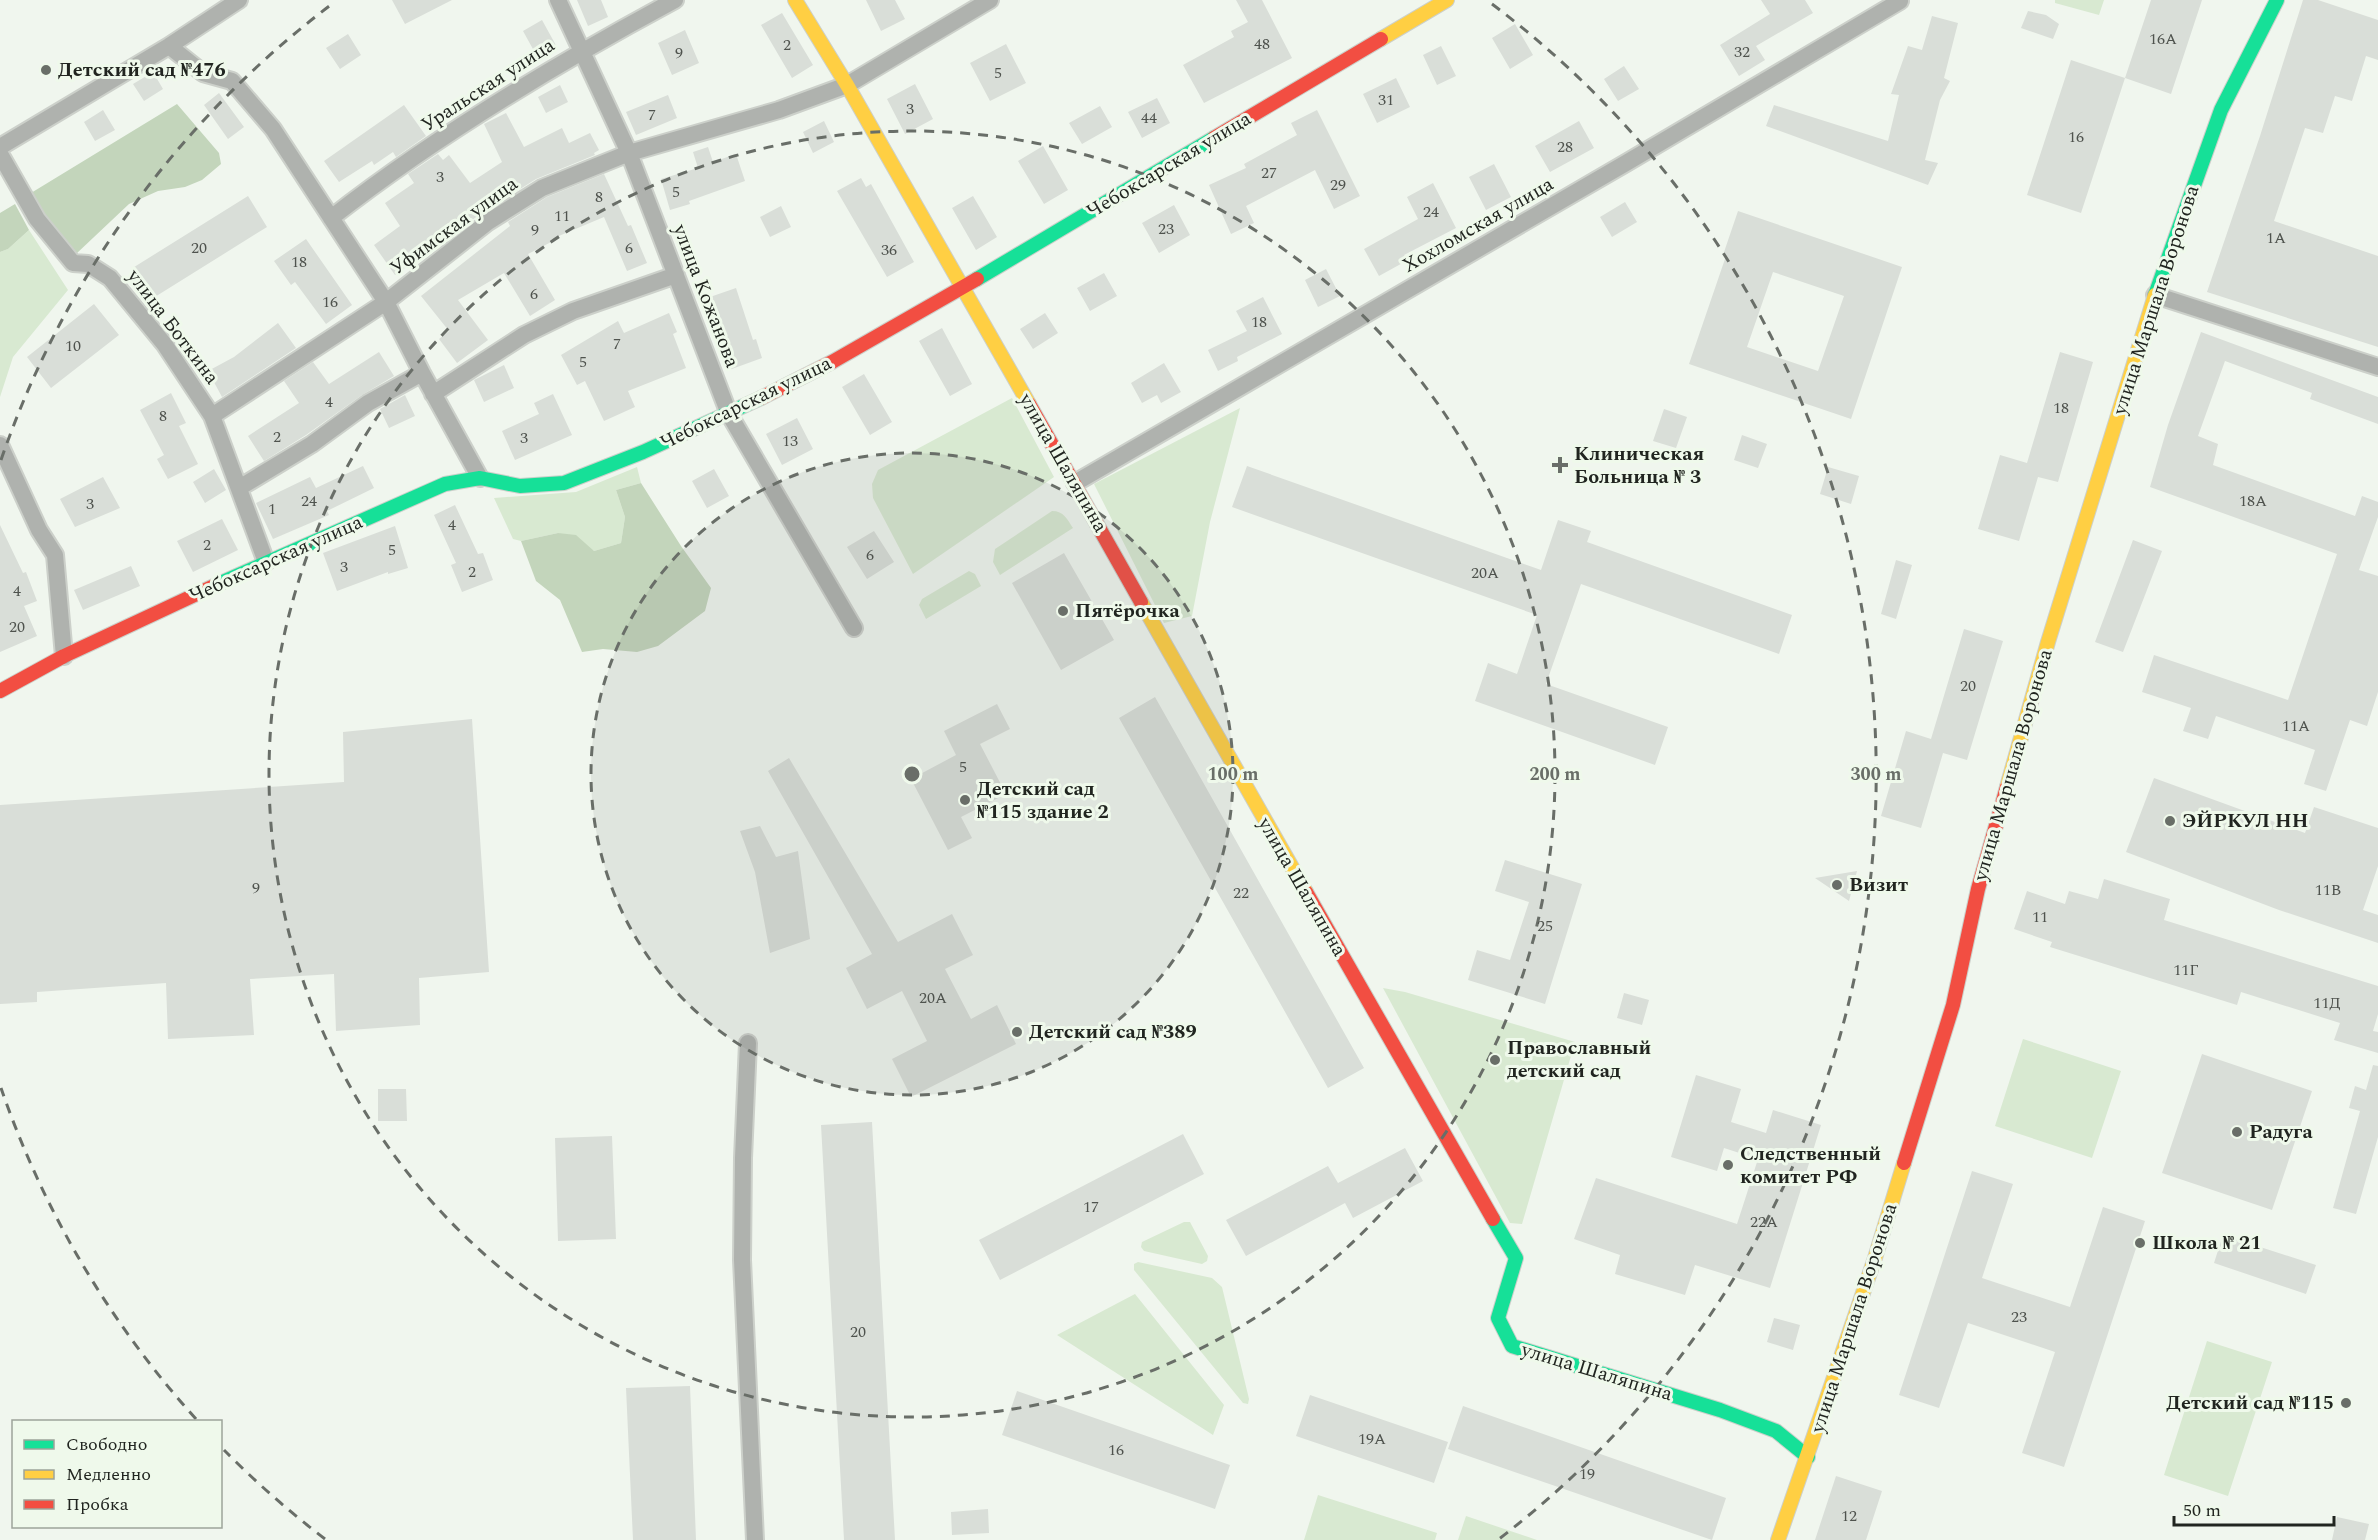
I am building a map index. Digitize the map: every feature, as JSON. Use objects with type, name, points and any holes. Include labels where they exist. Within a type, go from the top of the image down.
[{"type":"street","points":[[0,147],[169,46],[239,0]]},
{"type":"street","name":"улица Кожанова","points":[[558,0],[629,153],[729,414],[854,628]]},
{"type":"street","name":"Уральская улица","points":[[331,218],[429,148],[582,50],[675,0]]},
{"type":"street","name":"улица Шаляпина","points":[[795,0],[847,85],[1075,483],[1207,720],[1516,1258],[1498,1318],[1512,1346],[1720,1410],[1776,1431],[1808,1456]]},
{"type":"street","name":"Уфимская улица","points":[[212,416],[386,302],[488,222],[542,188],[629,153],[779,110],[847,85],[990,0]]},
{"type":"street","name":"Чебоксарская улица","points":[[0,691],[64,656],[266,562],[445,484],[480,478],[520,486],[564,483],[643,452],[729,414],[832,362],[962,288],[1447,0]]},
{"type":"street","name":"улица Маршала Воронова","points":[[1778,1540],[1875,1258],[1944,1035],[1953,1005],[1978,889],[2048,642],[2155,296],[2221,110],[2277,0]]},
{"type":"street","name":"Хохломская улица","points":[[1075,483],[1636,158],[1900,1]]},
{"type":"street","points":[[169,46],[203,73],[232,81],[273,129],[386,302],[433,394],[480,478]]},
{"type":"street","name":"улица Боткина","points":[[0,154],[37,219],[73,263],[88,264],[110,278],[165,345],[212,416],[266,562]]},
{"type":"street","points":[[433,394],[524,335],[573,311],[676,275]]},
{"type":"street","points":[[2155,296],[2378,367]]},
{"type":"street","points":[[239,488],[312,444],[368,403],[422,373]]},
{"type":"street","points":[[0,445],[39,530],[55,555],[64,656]]},
{"type":"street","points":[[748,1043],[743,1158],[742,1260],[756,1540]]},
{"type":"green space","points":[[2055,0],[2104,0],[2099,15],[2055,3]]},
{"type":"green space","points":[[177,104],[219,153],[221,164],[202,180],[185,187],[158,191],[129,204],[76,254],[45,218],[31,193]]},
{"type":"green space","points":[[15,204],[29,230],[8,249],[0,252],[0,213]]},
{"type":"green space","points":[[29,230],[68,290],[13,357],[0,397],[0,252],[8,249]]},
{"type":"green space","points":[[1012,398],[1054,477],[913,574],[873,498],[872,484],[878,470]]},
{"type":"green space","points":[[1240,408],[1210,522],[1192,616],[1164,623],[1094,484]]},
{"type":"green space","points":[[637,467],[641,483],[616,490],[625,517],[621,543],[594,551],[558,533],[521,541],[513,539],[494,498],[576,492]]},
{"type":"green space","points":[[641,483],[711,588],[705,611],[658,646],[637,652],[603,649],[582,652],[560,600],[536,581],[521,541],[558,533],[576,535],[594,551],[621,543],[625,517],[616,490]]},
{"type":"green space","points":[[1052,511],[1062,514],[1073,528],[1000,575],[993,562],[995,549]]},
{"type":"green space","points":[[969,571],[975,574],[981,586],[926,619],[919,605],[922,599]]},
{"type":"green space","points":[[1383,988],[1405,992],[1575,1042],[1522,1224],[1510,1223]]},
{"type":"green space","points":[[2023,1039],[2121,1071],[2092,1158],[1995,1126]]},
{"type":"green space","points":[[1184,1222],[1190,1222],[1208,1256],[1207,1261],[1202,1264],[1144,1251],[1141,1247],[1142,1242]]},
{"type":"green space","points":[[1138,1262],[1212,1278],[1222,1287],[1249,1399],[1248,1404],[1243,1403],[1134,1270],[1134,1264]]},
{"type":"green space","points":[[1135,1294],[1224,1405],[1213,1435],[1057,1335]]},
{"type":"green space","points":[[2207,1341],[2272,1362],[2228,1496],[2164,1475]]},
{"type":"green space","points":[[1318,1495],[1437,1533],[1435,1540],[1304,1540]]},
{"type":"green space","points":[[1466,1516],[1537,1540],[1458,1540]]},
{"type":"building","points":[[392,0],[452,0],[405,24]]},
{"type":"building","points":[[577,0],[601,0],[608,17],[588,26]]},
{"type":"building","points":[[866,0],[895,0],[905,19],[881,31]]},
{"type":"building","points":[[1236,0],[1262,0],[1292,58],[1204,103],[1183,65],[1234,37],[1231,31],[1248,22]]},
{"type":"building","points":[[1761,0],[1805,0],[1813,13],[1756,46],[1765,60],[1739,76],[1720,45],[1770,14]]},
{"type":"building","points":[[2151,0],[2202,0],[2171,94],[2125,78]]},
{"type":"building","points":[[2303,0],[2318,0],[2378,20],[2378,60],[2366,56],[2352,101],[2335,96],[2323,133],[2305,128],[2274,221],[2378,256],[2378,347],[2207,292]]},
{"type":"building","points":[[2028,11],[2046,15],[2059,24],[2053,39],[2021,28]]},
{"type":"building","points":[[782,13],[813,65],[792,78],[761,25]]},
{"type":"building","points":[[1932,16],[1958,23],[1944,78],[1950,81],[1940,100],[1925,160],[1938,163],[1928,185],[1766,126],[1774,105],[1888,141],[1899,95],[1891,94],[1908,46],[1922,50]]},
{"type":"building","points":[[542,20],[558,49],[539,60],[523,31]]},
{"type":"building","points":[[1515,24],[1533,55],[1510,69],[1492,38]]},
{"type":"building","points":[[685,30],[699,63],[672,75],[658,43]]},
{"type":"building","points":[[348,34],[361,55],[340,69],[326,48]]},
{"type":"building","points":[[1006,44],[1026,83],[990,101],[970,63]]},
{"type":"building","points":[[1441,46],[1456,76],[1437,85],[1423,55]]},
{"type":"building","points":[[2071,60],[2125,78],[2081,213],[2027,195]]},
{"type":"building","points":[[1624,66],[1639,89],[1618,101],[1604,79]]},
{"type":"building","points":[[153,72],[163,89],[144,101],[133,84]]},
{"type":"building","points":[[1396,78],[1410,107],[1377,123],[1363,94]]},
{"type":"building","points":[[915,84],[933,119],[905,134],[887,99]]},
{"type":"building","points":[[560,85],[568,102],[546,113],[538,97]]},
{"type":"building","points":[[219,93],[244,127],[228,139],[204,105]]},
{"type":"building","points":[[668,95],[677,118],[636,135],[626,112]]},
{"type":"building","points":[[1157,98],[1170,123],[1142,138],[1128,112]]},
{"type":"building","points":[[404,105],[426,136],[396,157],[393,152],[374,165],[372,161],[339,182],[324,161]]},
{"type":"building","points":[[1100,106],[1112,127],[1082,144],[1069,123]]},
{"type":"building","points":[[103,110],[115,130],[95,141],[84,122]]},
{"type":"building","points":[[1317,110],[1360,196],[1334,209],[1315,170],[1246,206],[1254,223],[1231,234],[1209,185],[1246,168],[1244,164],[1297,135],[1291,123]]},
{"type":"building","points":[[506,113],[524,147],[562,128],[569,143],[590,133],[599,150],[594,153],[595,155],[536,179],[482,213],[395,275],[374,245],[400,226],[385,203],[414,183],[408,174],[438,154],[443,160],[449,155],[470,183],[502,162],[484,124]]},
{"type":"building","points":[[824,121],[834,142],[813,153],[803,132]]},
{"type":"building","points":[[1579,121],[1594,148],[1550,172],[1535,146]]},
{"type":"building","points":[[1043,146],[1068,190],[1044,204],[1018,161]]},
{"type":"building","points":[[708,147],[713,162],[736,154],[745,181],[670,210],[661,179],[698,168],[693,152]]},
{"type":"building","points":[[1494,164],[1511,197],[1486,210],[1469,177]]},
{"type":"building","points":[[604,174],[628,226],[631,225],[647,263],[627,271],[604,217],[554,238],[555,240],[528,254],[555,300],[530,316],[504,273],[458,300],[488,340],[457,363],[439,339],[449,331],[421,296],[510,226],[508,222],[547,197]]},
{"type":"building","points":[[861,178],[866,187],[871,184],[914,262],[887,277],[837,191]]},
{"type":"building","points":[[1433,183],[1456,228],[1404,255],[1408,260],[1379,276],[1364,249],[1418,219],[1407,197]]},
{"type":"building","points":[[248,196],[267,227],[150,300],[131,269]]},
{"type":"building","points":[[973,196],[997,237],[976,250],[952,208]]},
{"type":"building","points":[[1625,202],[1637,222],[1612,237],[1600,217]]},
{"type":"building","points":[[1174,205],[1190,235],[1159,253],[1142,223]]},
{"type":"building","points":[[781,206],[791,227],[770,237],[760,217]]},
{"type":"building","points":[[1738,211],[1902,267],[1851,419],[1689,364],[1726,256],[1723,255]],"holes":[[[1773,272],[1844,296],[1818,371],[1747,347]]]},
{"type":"building","points":[[306,239],[352,305],[326,324],[295,282],[291,285],[274,261]]},
{"type":"building","points":[[1326,269],[1340,296],[1318,307],[1305,280]]},
{"type":"building","points":[[1104,273],[1117,296],[1090,311],[1077,288]]},
{"type":"building","points":[[736,288],[753,340],[756,339],[762,358],[729,370],[722,351],[728,349],[710,297]]},
{"type":"building","points":[[1263,297],[1282,334],[1237,357],[1238,361],[1218,371],[1208,350],[1247,331],[1236,311]]},
{"type":"building","points":[[94,304],[119,335],[51,388],[27,357]]},
{"type":"building","points":[[669,313],[677,332],[673,334],[686,368],[628,391],[635,407],[604,421],[585,381],[577,385],[561,355],[618,321],[624,333]]},
{"type":"building","points":[[1045,313],[1058,333],[1033,349],[1020,329]]},
{"type":"building","points":[[278,323],[296,348],[222,397],[208,371],[234,357]]},
{"type":"building","points":[[942,328],[972,384],[950,396],[919,341]]},
{"type":"building","points":[[2201,332],[2378,397],[2378,424],[2310,399],[2312,393],[2225,361],[2198,436],[2218,444],[2213,465],[2355,516],[2362,496],[2378,502],[2378,517],[2359,570],[2378,576],[2378,692],[2367,726],[2350,720],[2326,791],[2304,784],[2315,750],[2216,716],[2208,739],[2183,731],[2191,708],[2142,692],[2154,655],[2288,700],[2337,554],[2150,487],[2168,425]]},
{"type":"building","points":[[379,352],[394,376],[264,461],[248,436],[299,403],[284,381],[313,362],[329,384]]},
{"type":"building","points":[[2060,352],[2093,362],[2058,482],[2038,477],[2019,541],[1978,529],[2000,455],[2027,463]]},
{"type":"building","points":[[1164,363],[1181,392],[1161,403],[1157,395],[1142,403],[1131,383]]},
{"type":"building","points":[[504,365],[514,388],[484,402],[474,380]]},
{"type":"building","points":[[864,374],[892,422],[870,435],[842,387]]},
{"type":"building","points":[[171,393],[186,423],[179,426],[198,464],[168,479],[157,459],[164,455],[140,410]]},
{"type":"building","points":[[553,394],[572,435],[515,460],[502,431],[539,414],[534,403]]},
{"type":"building","points":[[405,395],[415,416],[389,428],[380,409]]},
{"type":"building","points":[[1664,409],[1687,417],[1676,448],[1653,441]]},
{"type":"building","points":[[797,418],[813,449],[782,465],[766,434]]},
{"type":"building","points":[[1742,435],[1767,444],[1758,468],[1734,460]]},
{"type":"building","points":[[363,466],[374,488],[327,511],[329,515],[273,539],[256,503],[310,477],[316,488]]},
{"type":"building","points":[[1247,466],[1541,570],[1558,520],[1591,531],[1587,542],[1792,615],[1779,654],[1581,584],[1546,684],[1668,727],[1655,765],[1475,701],[1488,663],[1517,674],[1537,615],[1232,507]]},
{"type":"building","points":[[1828,467],[1859,476],[1851,504],[1820,494]]},
{"type":"building","points":[[214,469],[226,490],[205,503],[193,482]]},
{"type":"building","points":[[714,469],[729,496],[707,508],[692,481]]},
{"type":"building","points":[[103,477],[120,508],[75,527],[60,499]]},
{"type":"building","points":[[455,505],[478,554],[483,553],[493,580],[462,592],[451,565],[456,563],[434,515]]},
{"type":"building","points":[[222,519],[238,550],[193,572],[177,541]]},
{"type":"building","points":[[0,525],[23,573],[26,572],[37,601],[24,606],[37,636],[0,652]]},
{"type":"building","points":[[395,526],[408,568],[388,574],[388,572],[337,591],[323,553]]},
{"type":"building","points":[[874,531],[894,562],[867,579],[847,547]]},
{"type":"building","points":[[2133,540],[2162,551],[2123,652],[2095,642]]},
{"type":"building","name":"Пятёрочка","points":[[1064,553],[1114,640],[1061,670],[1012,583]]},
{"type":"building","points":[[1896,560],[1912,565],[1896,619],[1881,614]]},
{"type":"building","points":[[131,566],[140,586],[83,610],[74,590]]},
{"type":"building","points":[[1964,629],[2003,641],[1967,760],[1943,753],[1921,828],[1881,816],[1906,731],[1931,739]]},
{"type":"building","points":[[1155,697],[1364,1068],[1328,1088],[1119,718]]},
{"type":"building","points":[[997,704],[1010,729],[980,744],[1006,794],[961,817],[972,838],[948,850],[911,779],[956,755],[944,731]]},
{"type":"building","points":[[472,719],[489,972],[419,978],[420,1025],[336,1031],[334,974],[250,979],[254,1035],[168,1039],[166,983],[37,992],[37,1002],[0,1004],[0,805],[344,782],[343,732]]},
{"type":"building","points":[[789,758],[898,942],[952,914],[973,955],[945,969],[971,1019],[997,1005],[1016,1044],[911,1097],[892,1059],[927,1041],[902,991],[867,1009],[846,968],[872,954],[768,771]]},
{"type":"building","points":[[2154,778],[2305,833],[2314,807],[2378,828],[2378,866],[2363,910],[2378,915],[2378,943],[2279,910],[2126,852]]},
{"type":"building","points":[[760,826],[776,857],[798,851],[810,939],[770,953],[755,872],[740,831]]},
{"type":"building","points":[[1505,860],[1582,884],[1545,1004],[1468,980],[1477,950],[1510,960],[1529,902],[1495,891]]},
{"type":"building","name":"Визит","points":[[1857,871],[1849,901],[1815,878]]},
{"type":"building","points":[[2104,879],[2170,899],[2164,920],[2378,986],[2378,1014],[2373,1031],[2378,1032],[2378,1053],[2334,1040],[2340,1023],[2241,992],[2237,1005],[2050,947],[2052,942],[2014,929],[2027,891],[2065,904],[2069,891],[2098,899]]},
{"type":"building","points":[[1624,993],[1649,1000],[1642,1025],[1617,1018]]},
{"type":"building","name":"Радуга","points":[[2202,1054],[2312,1091],[2272,1210],[2162,1173]]},
{"type":"building","points":[[2373,1065],[2378,1066],[2378,1137],[2356,1214],[2333,1208],[2360,1111],[2349,1108],[2355,1086],[2366,1090]]},
{"type":"building","points":[[1696,1075],[1741,1089],[1731,1122],[1766,1133],[1773,1110],[1821,1125],[1770,1288],[1695,1265],[1685,1295],[1615,1274],[1620,1255],[1574,1239],[1596,1178],[1737,1224],[1758,1159],[1724,1148],[1717,1171],[1671,1157]]},
{"type":"building","points":[[378,1089],[406,1089],[407,1121],[378,1121]]},
{"type":"building","points":[[872,1122],[895,1540],[844,1540],[821,1125]]},
{"type":"building","points":[[1183,1134],[1204,1174],[1000,1280],[979,1240]]},
{"type":"building","points":[[612,1136],[616,1239],[558,1241],[555,1138]]},
{"type":"building","points":[[1405,1148],[1423,1181],[1353,1218],[1345,1203],[1246,1256],[1226,1220],[1328,1166],[1338,1183]]},
{"type":"building","points":[[1972,1171],[2013,1184],[1982,1278],[2070,1307],[2103,1207],[2145,1221],[2064,1467],[2022,1453],[2055,1352],[1968,1323],[1939,1408],[1899,1395]]},
{"type":"building","points":[[2223,1235],[2316,1265],[2306,1294],[2214,1263]]},
{"type":"building","points":[[1774,1318],[1800,1325],[1793,1350],[1767,1342]]},
{"type":"building","points":[[690,1386],[696,1540],[633,1540],[626,1388]]},
{"type":"building","points":[[1017,1391],[1230,1465],[1215,1509],[1002,1435]]},
{"type":"building","points":[[1310,1395],[1448,1442],[1434,1483],[1296,1436]]},
{"type":"building","points":[[1463,1406],[1726,1498],[1712,1540],[1448,1449]]},
{"type":"building","points":[[1836,1476],[1882,1491],[1866,1540],[1815,1540]]},
{"type":"building","points":[[988,1509],[989,1533],[952,1535],[951,1512]]},
{"type":"building","points":[[2337,1517],[2369,1524],[2365,1540],[2332,1540]]},
{"type":"traffic: fast","points":[[2155,295],[2221,110],[2277,0]]},
{"type":"traffic: fast","points":[[977,279],[1214,138]]},
{"type":"traffic: fast","points":[[216,585],[445,484],[480,478],[520,486],[564,483],[643,452],[761,398]]},
{"type":"traffic: fast","points":[[1493,1219],[1516,1258],[1498,1318],[1512,1346],[1720,1410],[1776,1431],[1808,1457]]},
{"type":"traffic: slow","points":[[795,0],[847,85],[1029,404]]},
{"type":"traffic: slow","points":[[1381,39],[1447,0]]},
{"type":"traffic: slow","points":[[2007,787],[2048,642],[2155,295]]},
{"type":"traffic: slow","points":[[1141,602],[1306,892]]},
{"type":"traffic: slow","points":[[1778,1540],[1875,1258],[1904,1163]]},
{"type":"traffic: jam","points":[[1214,138],[1381,39]]},
{"type":"traffic: jam","points":[[761,398],[832,362],[977,279]]},
{"type":"traffic: jam","points":[[1029,404],[1141,602]]},
{"type":"traffic: jam","points":[[0,691],[64,656],[216,585]]},
{"type":"traffic: jam","points":[[1904,1163],[1953,1005],[1978,889],[2007,787]]},
{"type":"traffic: jam","points":[[1306,892],[1493,1219]]},
{"type":"place","name":"Детский сад №476","points":[[46,70]]},
{"type":"place","name":"Клиническая Больница № 3","points":[[1560,465]]},
{"type":"place","name":"Пятёрочка","points":[[1063,611]]},
{"type":"place","name":"Детский сад №115 здание 2","points":[[965,800]]},
{"type":"place","name":"ЭЙРКУЛ НН","points":[[2170,821]]},
{"type":"place","name":"Визит","points":[[1837,885]]},
{"type":"place","name":"Детский сад №389","points":[[1017,1032]]},
{"type":"place","name":"Православный детский сад","points":[[1495,1060]]},
{"type":"place","name":"Радуга","points":[[2237,1132]]},
{"type":"place","name":"Следственный комитет РФ","points":[[1728,1165]]},
{"type":"place","name":"Школа № 21","points":[[2140,1243]]},
{"type":"place","name":"Детский сад №115","points":[[2346,1403]]}]
